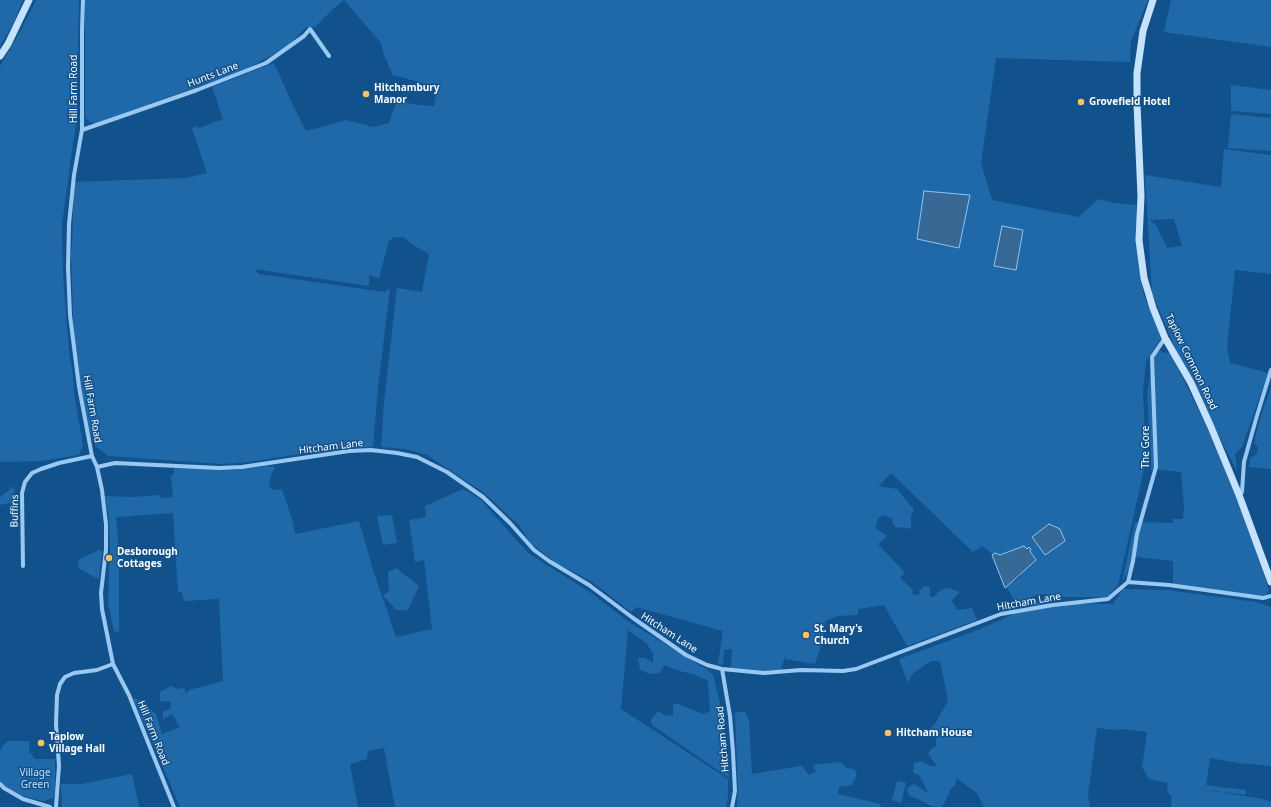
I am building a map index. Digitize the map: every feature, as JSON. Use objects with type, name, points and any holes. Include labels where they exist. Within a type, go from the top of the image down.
[{"type":"street","points":[[0,56],[8,44],[29,0]]},
{"type":"street","name":"Hill Farm Road","points":[[83,0],[82,130],[74,175],[69,224],[68,267],[70,315],[79,387],[92,456],[97,467],[102,490],[106,524],[106,549],[100,593],[113,664],[129,696],[174,807]]},
{"type":"street","name":"Taplow Common Road","points":[[1152,0],[1143,31],[1137,72],[1141,196],[1139,240],[1144,278],[1153,308],[1165,338],[1191,383],[1211,426],[1271,582]]},
{"type":"street","name":"Hunts Lane","points":[[82,130],[197,90],[266,63],[304,36],[310,29],[329,56]]},
{"type":"street","name":"The Gore","points":[[1128,582],[1137,534],[1156,467],[1152,357],[1165,338]]},
{"type":"street","points":[[1238,495],[1242,492],[1244,462],[1256,419],[1270,379],[1271,370]]},
{"type":"street","name":"Hitcham Lane","points":[[97,467],[116,463],[219,468],[242,467],[349,451],[372,450],[417,457],[446,472],[483,497],[510,523],[534,550],[549,562],[589,584],[633,618],[686,655],[707,665],[722,669],[764,673],[801,670],[844,671],[856,669],[1001,614],[1053,605],[1108,599],[1128,582]]},
{"type":"street","name":"Buffins","points":[[23,566],[22,493],[26,482],[32,473],[41,469],[59,463],[92,456]]},
{"type":"street","points":[[1128,582],[1169,585],[1263,598],[1271,596]]},
{"type":"street","points":[[56,807],[59,766],[56,724],[57,696],[60,684],[65,677],[74,673],[97,670],[113,664]]},
{"type":"street","name":"Hitcham Road","points":[[722,669],[730,716],[733,752],[735,791],[732,807]]},
{"type":"street","points":[[0,784],[23,799],[50,807]]},
{"type":"green space","points":[[0,0],[23,0],[13,24],[0,46]]},
{"type":"green space","points":[[36,0],[79,0],[77,118],[62,224],[63,275],[69,352],[73,375],[74,394],[83,445],[79,455],[41,461],[0,462],[0,66],[20,32]]},
{"type":"green space","points":[[85,0],[344,0],[315,27],[306,27],[289,45],[247,69],[96,123],[90,122],[86,119],[85,113]]},
{"type":"green space","points":[[344,0],[1148,0],[1131,41],[1130,62],[996,58],[981,163],[992,200],[1079,217],[1098,199],[1114,203],[1136,205],[1143,293],[1162,337],[1146,361],[1143,391],[1146,461],[1118,585],[1107,597],[1048,597],[1047,594],[1036,595],[1016,604],[1006,586],[1022,576],[982,546],[973,552],[891,473],[879,486],[897,489],[914,510],[911,515],[911,529],[902,527],[896,528],[893,524],[892,518],[882,515],[878,519],[875,528],[887,536],[878,544],[905,573],[900,578],[913,590],[913,595],[920,594],[919,591],[925,586],[930,587],[930,597],[934,597],[938,592],[945,588],[960,592],[951,601],[957,610],[972,608],[977,620],[907,646],[884,605],[858,609],[858,615],[837,616],[825,621],[824,636],[815,664],[785,659],[785,655],[781,670],[765,672],[731,669],[732,649],[724,650],[723,665],[718,664],[723,631],[636,607],[631,612],[591,581],[556,563],[531,543],[518,524],[483,492],[427,455],[405,449],[381,447],[384,402],[397,288],[422,292],[429,254],[413,245],[403,237],[394,237],[389,241],[379,278],[369,275],[369,286],[254,269],[259,274],[385,292],[390,288],[378,387],[373,447],[335,449],[240,463],[221,464],[108,456],[95,446],[88,428],[74,341],[71,254],[74,182],[186,178],[207,173],[192,128],[198,126],[199,128],[223,119],[212,87],[274,63],[306,131],[346,120],[373,127],[389,123],[397,101],[434,106],[436,94],[430,85],[393,75],[384,55],[381,43]]},
{"type":"green space","points":[[1171,0],[1271,0],[1271,47],[1164,32]]},
{"type":"green space","points":[[1231,85],[1271,90],[1271,114],[1231,111]]},
{"type":"green space","points":[[1231,114],[1271,118],[1271,151],[1228,148]]},
{"type":"green space","points":[[1224,149],[1271,155],[1271,274],[1235,270],[1227,346],[1230,363],[1268,373],[1242,447],[1235,454],[1237,471],[1182,364],[1152,293],[1145,175],[1221,187]],"holes":[[[1174,219],[1182,246],[1167,248],[1156,225],[1149,220]]]},
{"type":"green space","points":[[1158,350],[1165,353],[1170,352],[1216,445],[1259,556],[1269,591],[1263,597],[1173,585],[1173,561],[1135,557],[1122,583],[1135,522],[1173,523],[1173,519],[1183,519],[1184,507],[1181,472],[1151,469],[1147,394],[1153,358]]},
{"type":"green space","points":[[1271,387],[1271,469],[1249,467],[1250,458],[1257,454],[1258,447],[1254,443],[1260,419]]},
{"type":"green space","points":[[267,466],[275,467],[271,475],[269,487],[273,490],[282,489],[292,519],[295,534],[359,521],[373,570],[396,637],[432,629],[424,560],[415,562],[409,520],[426,517],[425,506],[463,489],[480,499],[528,553],[591,593],[629,622],[706,669],[713,675],[722,712],[729,778],[652,725],[651,720],[658,711],[664,715],[673,716],[673,705],[676,703],[703,714],[710,711],[708,681],[696,675],[676,670],[665,665],[659,673],[650,674],[640,670],[638,658],[645,658],[653,663],[653,653],[647,644],[628,630],[621,709],[728,779],[728,796],[726,807],[395,807],[384,748],[368,751],[367,759],[350,764],[358,807],[180,807],[133,698],[140,700],[156,714],[162,734],[180,727],[172,714],[163,719],[163,712],[171,708],[171,702],[160,701],[160,692],[171,686],[177,689],[184,688],[186,694],[189,690],[223,681],[219,599],[184,601],[182,592],[178,592],[173,513],[116,517],[119,552],[119,632],[114,631],[108,603],[110,546],[109,518],[105,496],[133,497],[159,495],[160,498],[173,497],[171,476],[174,474],[174,468],[236,470]]},
{"type":"green space","points":[[14,486],[15,503],[0,505],[0,497]]},
{"type":"green space","points":[[392,515],[397,543],[383,545],[377,516]]},
{"type":"green space","points":[[100,550],[102,552],[99,578],[96,578],[78,568],[79,559]]},
{"type":"green space","points":[[396,568],[419,586],[408,610],[396,610],[383,595],[389,591],[388,572]]},
{"type":"green space","points":[[1123,589],[1168,590],[1256,602],[1271,607],[1271,766],[1210,758],[1206,785],[1246,790],[1246,795],[1200,789],[1263,799],[1271,802],[1271,807],[1171,807],[1172,797],[1167,791],[1168,783],[1148,779],[1142,768],[1147,732],[1097,728],[1088,795],[1090,807],[984,807],[977,793],[956,778],[956,784],[950,790],[941,807],[931,806],[909,796],[907,788],[914,784],[928,793],[920,776],[913,772],[914,763],[921,761],[930,766],[937,766],[928,754],[931,749],[936,746],[936,738],[927,731],[934,725],[948,701],[940,661],[931,661],[912,674],[908,683],[899,659],[978,630],[1038,603],[1113,604]]},
{"type":"green space","points":[[745,711],[749,721],[752,774],[802,766],[809,775],[816,772],[813,765],[840,762],[847,768],[854,769],[857,774],[852,785],[839,787],[838,794],[881,804],[880,807],[737,807],[738,790],[735,713]]},
{"type":"green space","name":"Village Green","points":[[8,741],[29,741],[29,753],[31,753],[35,759],[55,759],[55,793],[53,798],[43,801],[26,797],[12,791],[0,782],[0,752],[2,747]]},
{"type":"green space","points":[[132,774],[139,807],[62,807],[61,784],[82,784]]},
{"type":"green space","points":[[897,781],[906,783],[901,803],[892,800]]},
{"type":"shaded area","points":[[924,191],[970,195],[959,248],[917,239]]},
{"type":"shaded area","points":[[1002,226],[1023,230],[1016,270],[994,266]]},
{"type":"shaded area","points":[[1049,524],[1060,529],[1065,541],[1045,555],[1032,537]]},
{"type":"shaded area","points":[[1024,546],[1027,549],[1029,547],[1031,549],[1030,551],[1036,560],[1005,588],[992,555],[995,553],[1000,555]]},
{"type":"place","name":"Hitchambury Manor","points":[[366,94]]},
{"type":"place","name":"Grovefield Hotel","points":[[1081,102]]},
{"type":"place","name":"Desborough Cottages","points":[[109,558]]},
{"type":"place","name":"St. Mary's Church","points":[[806,635]]},
{"type":"place","name":"Hitcham House","points":[[888,733]]},
{"type":"place","name":"Taplow Village Hall","points":[[41,743]]}]
